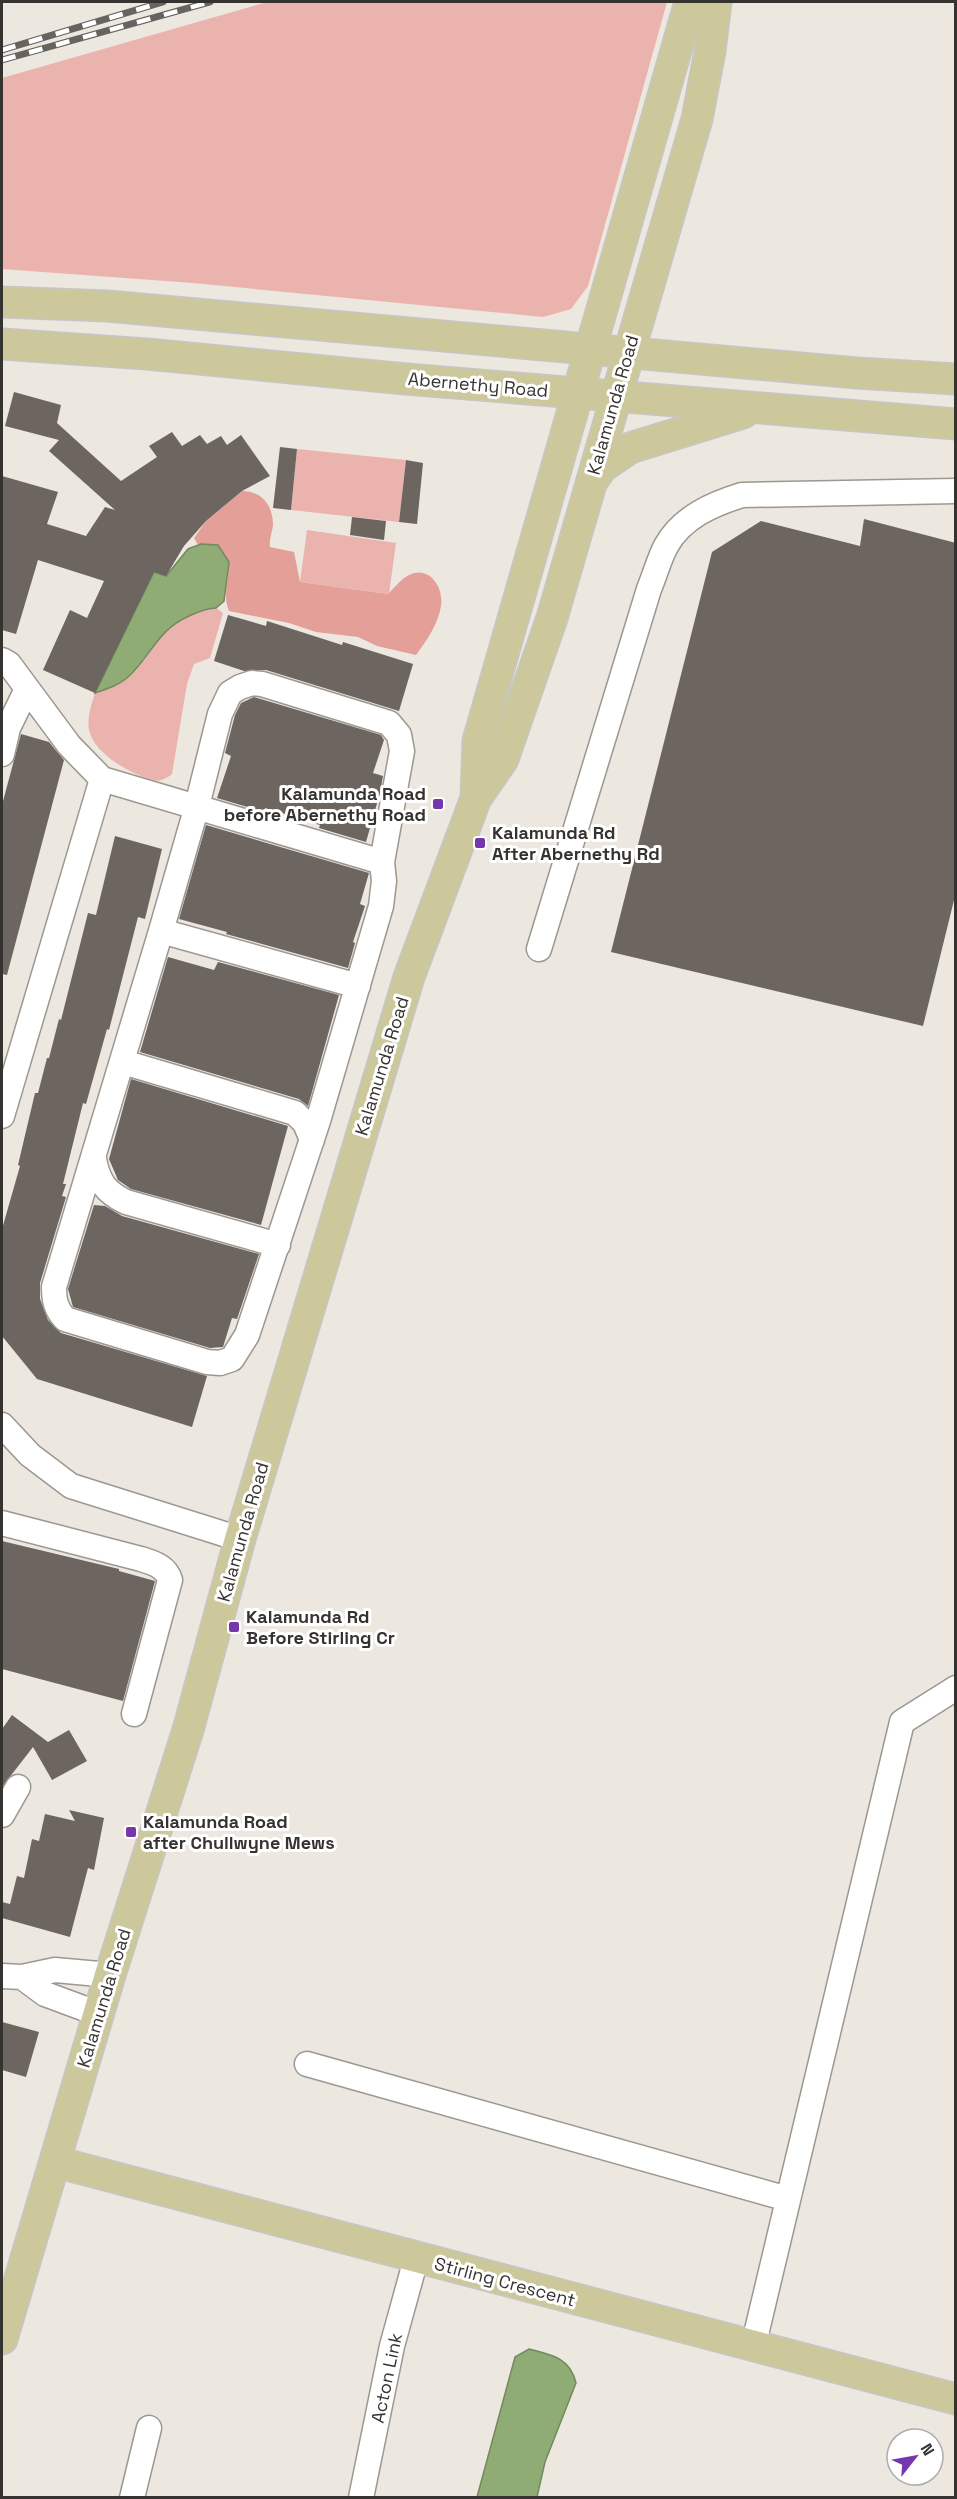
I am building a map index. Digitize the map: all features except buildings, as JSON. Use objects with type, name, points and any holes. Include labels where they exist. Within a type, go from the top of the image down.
[{"type":"main road","name":"Kalamunda Road","points":[[476,798],[478,741],[690,2]]},
{"type":"main road","name":"Kalamunda Road","points":[[2,2339],[110,1975],[188,1730],[240,1539],[409,977],[476,798],[503,759],[552,618],[697,119],[710,51],[716,2]]},
{"type":"main road","points":[[2,302],[107,306],[589,350],[857,373],[956,379]]},
{"type":"main road","name":"Abernethy Road","points":[[2,344],[147,354],[956,424]]},
{"type":"main road","points":[[591,482],[602,467],[630,448],[758,408]]},
{"type":"main road","name":"Stirling Crescent","points":[[56,2162],[416,2259],[956,2399]]},
{"type":"street","points":[[539,948],[649,589],[667,544],[687,521],[713,504],[742,495],[956,491]]},
{"type":"street","points":[[2,660],[9,664],[69,745],[102,779],[382,862]]},
{"type":"street","points":[[262,684],[389,723],[399,735],[402,751],[382,862],[384,881],[381,906],[312,1140],[247,1335],[232,1359],[220,1363],[207,1362],[65,1319],[58,1311],[54,1299],[54,1287],[96,1154],[161,931],[197,806],[220,714],[230,693],[240,687],[262,684]]},
{"type":"street","points":[[2,754],[8,728],[27,689]]},
{"type":"street","points":[[2,1116],[102,779]]},
{"type":"street","points":[[161,931],[358,986]]},
{"type":"street","points":[[123,1062],[295,1113],[305,1123],[312,1140]]},
{"type":"street","points":[[96,1154],[98,1176],[112,1196],[278,1245]]},
{"type":"street","points":[[2,1425],[30,1455],[70,1486],[240,1539]]},
{"type":"street","points":[[2,1523],[141,1559],[160,1566],[168,1572],[170,1580],[134,1714]]},
{"type":"street","points":[[753,2347],[902,1722],[956,1688]]},
{"type":"street","points":[[2,1815],[18,1787]]},
{"type":"street","points":[[12,1976],[55,1970],[110,1975]]},
{"type":"street","points":[[12,1976],[45,1994],[99,2014]]},
{"type":"street","points":[[307,2064],[788,2199]]},
{"type":"street","name":"Acton Link","points":[[361,2498],[392,2346],[416,2259]]},
{"type":"street","points":[[132,2498],[149,2428]]},
{"type":"shaded area","points":[[267,2],[667,2],[588,286],[571,309],[543,317],[193,283],[2,269],[2,78]]},
{"type":"shaded area","points":[[297,449],[406,460],[399,522],[291,510]]},
{"type":"shaded area","points":[[242,491],[255,493],[268,505],[273,523],[270,547],[294,552],[300,582],[388,594],[409,575],[423,573],[429,575],[440,592],[440,613],[432,632],[416,655],[377,646],[358,637],[316,632],[289,623],[229,611],[226,596],[228,568],[224,553],[198,545],[194,538],[206,521]]},
{"type":"shaded area","points":[[307,530],[396,543],[389,594],[300,582]]},
{"type":"shaded area","points":[[201,544],[218,545],[229,562],[224,601],[216,608],[202,610],[169,628],[128,677],[117,685],[95,693],[154,572],[166,576],[188,549]]},
{"type":"shaded area","points":[[209,608],[216,608],[223,613],[210,658],[194,664],[187,684],[172,774],[156,780],[135,773],[106,755],[92,739],[89,721],[95,693],[116,683],[134,670],[145,659],[162,634],[174,623]]},
{"type":"shaded area","points":[[529,2349],[564,2362],[573,2374],[576,2383],[545,2462],[537,2497],[477,2497],[515,2357]]},
{"type":"railway","points":[[2,50],[163,2]]},
{"type":"railway","points":[[2,60],[210,2]]},
{"type":"place","name":"Kalamunda Road before Abernethy Road","points":[[438,804]]},
{"type":"place","name":"Kalamunda Rd After Abernethy Rd","points":[[480,843]]},
{"type":"place","name":"Kalamunda Rd Before Stirling Cr","points":[[234,1627]]},
{"type":"place","name":"Kalamunda Road after Chullwyne Mews","points":[[131,1832]]}]
